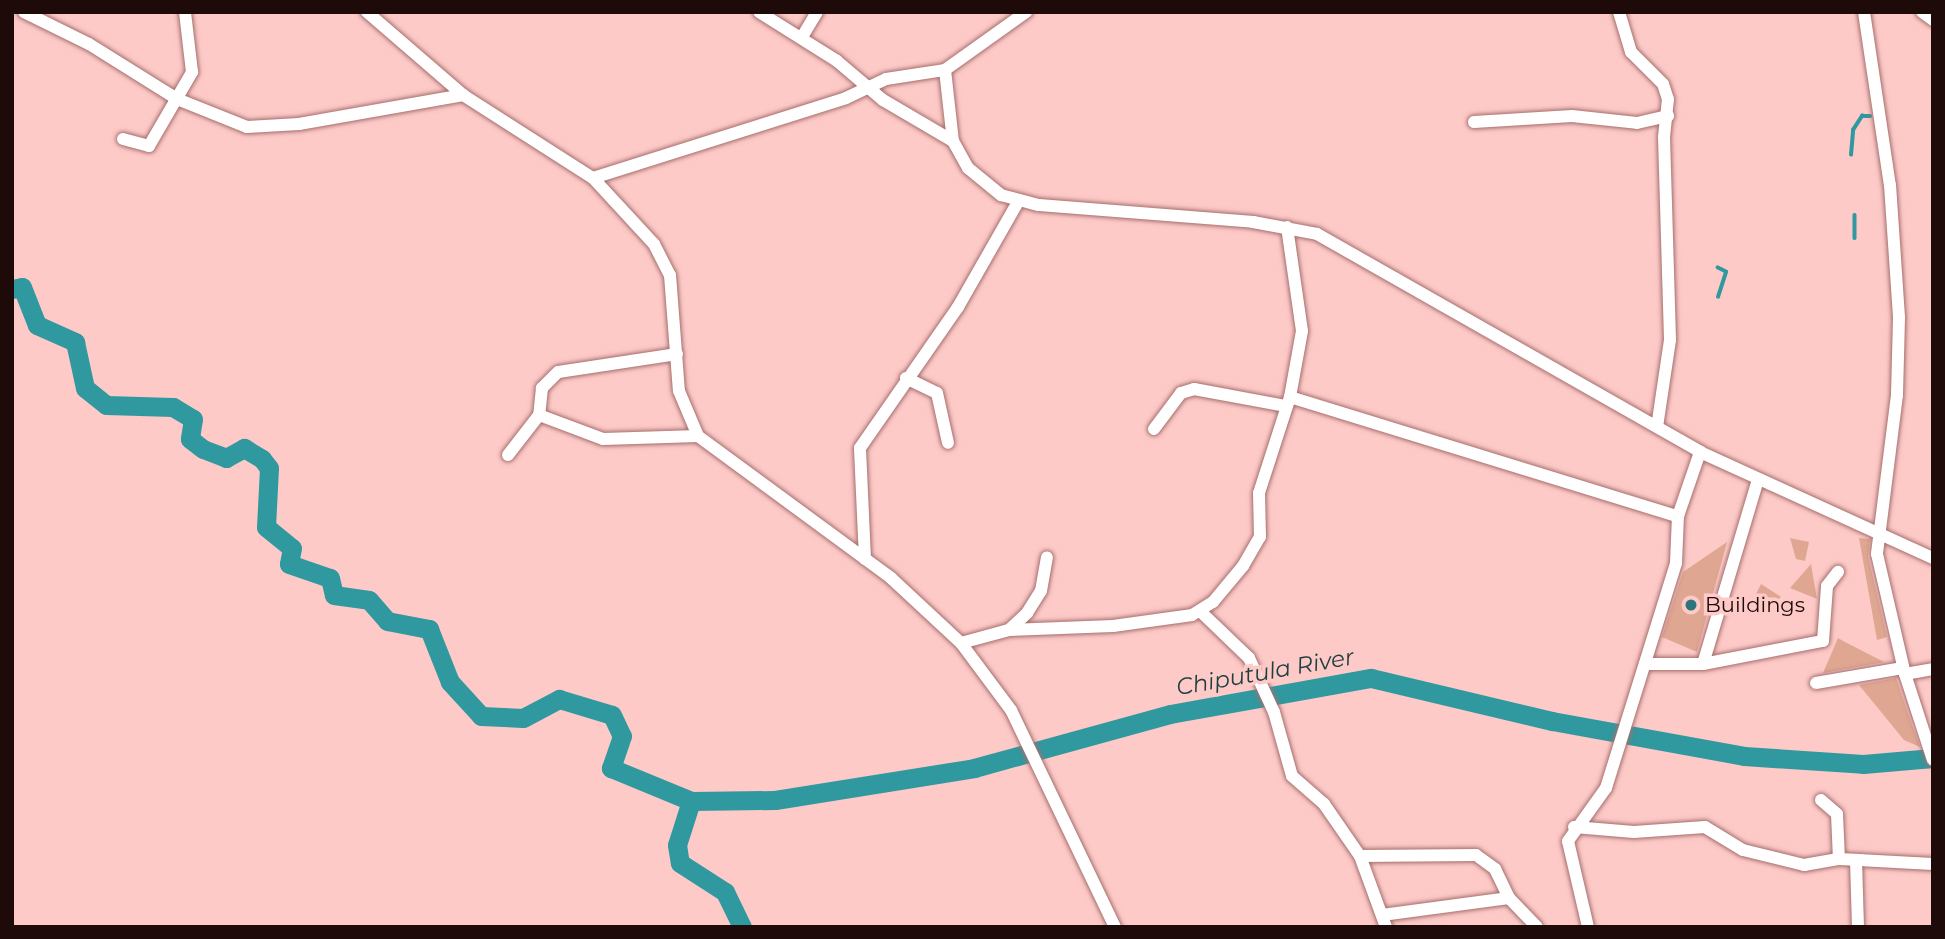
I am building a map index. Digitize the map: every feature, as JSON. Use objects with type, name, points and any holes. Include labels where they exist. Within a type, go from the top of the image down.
[{"type":"street","points":[[24,12],[89,44],[177,99],[225,120],[267,128],[463,95]]},
{"type":"street","points":[[123,139],[149,146],[177,99],[194,63],[185,12]]},
{"type":"street","points":[[367,12],[463,95],[593,178],[664,258],[674,302],[679,391],[698,436],[865,559],[961,643],[1011,710],[1115,927]]},
{"type":"street","points":[[760,12],[802,37],[868,89],[953,141],[983,184],[1019,200],[1287,227],[1337,243],[1700,452],[1933,558]]},
{"type":"street","points":[[802,37],[817,12]]},
{"type":"street","points":[[593,178],[868,89],[886,79],[945,71],[1025,12]]},
{"type":"street","points":[[1619,12],[1631,52],[1667,90],[1668,116],[1664,137],[1670,340],[1657,427]]},
{"type":"street","points":[[1864,12],[1890,185],[1899,318],[1897,395],[1877,554],[1904,671],[1932,755]]},
{"type":"street","points":[[1922,12],[1933,20]]},
{"type":"street","points":[[945,71],[953,141]]},
{"type":"street","points":[[1474,122],[1572,116],[1637,123],[1668,116]]},
{"type":"street","points":[[865,559],[860,448],[906,378],[958,307],[1019,200]]},
{"type":"street","points":[[961,643],[1009,630],[1135,624],[1200,611],[1243,566],[1260,537],[1258,493],[1288,401],[1301,331],[1287,227]]},
{"type":"street","points":[[508,455],[539,415],[542,388],[558,372],[677,354]]},
{"type":"street","points":[[906,378],[937,393],[948,443]]},
{"type":"street","points":[[1154,429],[1181,393],[1194,389],[1288,401],[1678,516]]},
{"type":"street","points":[[539,415],[603,439],[698,436]]},
{"type":"street","points":[[1588,927],[1568,841],[1574,827],[1606,788],[1676,563],[1678,516],[1700,452]]},
{"type":"street","points":[[1703,664],[1759,480]]},
{"type":"street","points":[[1009,630],[1036,604],[1047,558]]},
{"type":"street","points":[[1645,664],[1703,664],[1823,640],[1827,586],[1838,572]]},
{"type":"street","points":[[1200,611],[1249,658],[1274,712],[1292,776],[1324,804],[1360,856],[1384,921],[1509,898]]},
{"type":"street","points":[[1816,682],[1933,669]]},
{"type":"street","points":[[1821,800],[1837,814],[1839,859]]},
{"type":"street","points":[[1574,827],[1634,832],[1705,827],[1771,859],[1804,865],[1839,859],[1933,864]]},
{"type":"street","points":[[1360,856],[1476,855],[1495,869],[1509,898],[1537,927]]},
{"type":"street","points":[[1856,860],[1858,927]]},
{"type":"building","name":"Buildings","points":[[1790,538],[1809,542],[1805,561],[1796,559]]},
{"type":"building","name":"Buildings","points":[[1859,538],[1870,539],[1868,556],[1887,637],[1877,640]]},
{"type":"building","name":"Buildings","points":[[1727,542],[1697,652],[1662,637],[1683,572]]},
{"type":"building","name":"Buildings","points":[[1811,564],[1817,599],[1790,588]]},
{"type":"building","name":"Buildings","points":[[1761,584],[1781,597],[1762,613],[1752,602]]},
{"type":"building","name":"Buildings","points":[[1838,638],[1845,642],[1884,662],[1823,673]]},
{"type":"building","points":[[1896,678],[1920,747],[1904,740],[1859,685]]},
{"type":"waterway","points":[[1851,155],[1853,130],[1862,116],[1870,116]]},
{"type":"waterway","points":[[1855,215],[1855,238]]},
{"type":"waterway","points":[[1718,268],[1726,272],[1718,297]]},
{"type":"waterway","points":[[12,289],[22,287],[37,325],[75,342],[85,388],[106,405],[173,407],[193,419],[190,439],[203,449],[226,458],[244,448],[262,459],[269,468],[266,527],[292,548],[289,564],[330,578],[334,595],[369,600],[387,621],[429,629],[450,682],[481,716],[523,718],[559,699],[612,715],[622,736],[611,768],[691,801],[677,845],[680,863],[725,892],[742,927]]},
{"type":"waterway","name":"Chiputula River","points":[[691,801],[775,800],[974,768],[1170,714],[1371,678],[1552,721],[1744,756],[1863,764],[1933,758]]},
{"type":"place","name":"Buildings","points":[[1691,605]]}]
